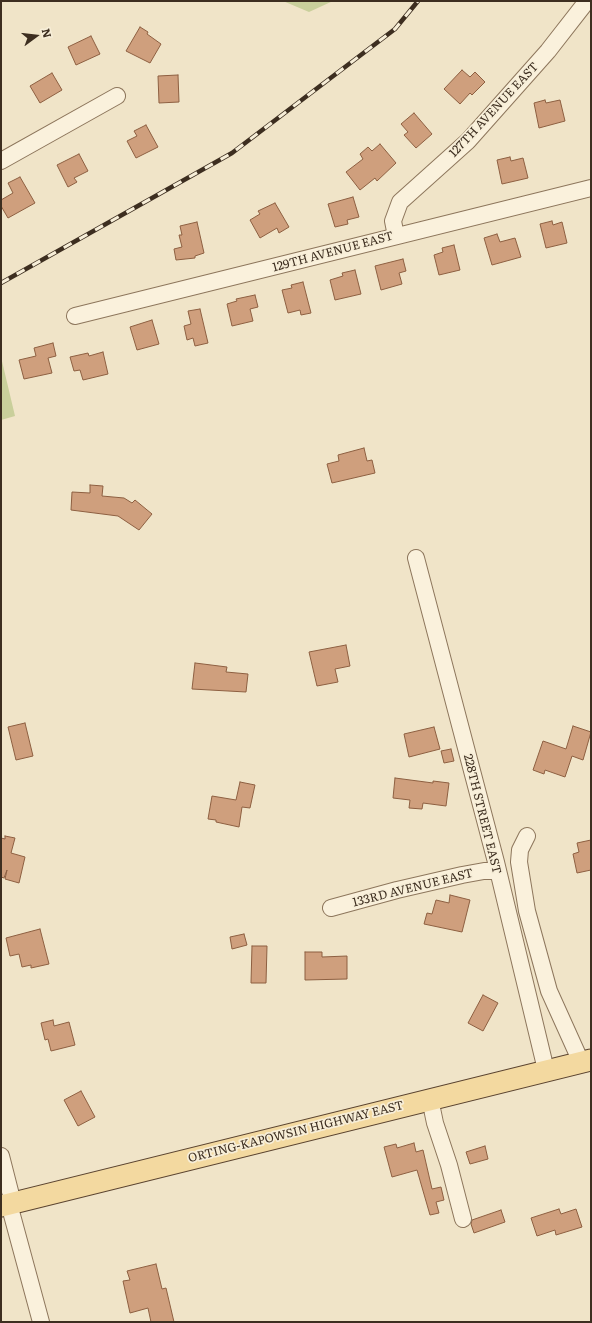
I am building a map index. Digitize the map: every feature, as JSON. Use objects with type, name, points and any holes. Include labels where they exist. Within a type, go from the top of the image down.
[{"type":"main road","name":"ORTING-KAPOWSIN HIGHWAY EAST","points":[[8,1204],[586,1061]]},
{"type":"street","name":"127TH AVENUE EAST","points":[[396,236],[393,221],[400,202],[468,141],[548,52],[587,1]]},
{"type":"street","points":[[1,161],[117,96]]},
{"type":"street","name":"129TH AVENUE EAST","points":[[75,316],[591,188]]},
{"type":"street","name":"228TH STREET EAST","points":[[416,558],[497,871],[546,1070]]},
{"type":"street","points":[[527,836],[520,850],[519,862],[527,911],[549,991],[586,1061]]},
{"type":"street","name":"133RD AVENUE EAST","points":[[331,908],[455,876],[484,871],[497,871]]},
{"type":"street","points":[[430,1099],[435,1123],[449,1165],[463,1219]]},
{"type":"street","points":[[1,1156],[8,1204],[41,1322]]},
{"type":"green space","points":[[283,1],[333,1],[309,12]]},
{"type":"green space","points":[[1,357],[15,416],[1,420]]},
{"type":"building","points":[[140,27],[161,44],[150,63],[126,51]]},
{"type":"building","points":[[91,36],[100,54],[76,65],[68,47]]},
{"type":"building","points":[[462,70],[470,77],[475,72],[485,82],[472,95],[470,93],[460,104],[444,89]]},
{"type":"building","points":[[52,73],[62,90],[40,103],[30,86]]},
{"type":"building","points":[[178,75],[179,102],[159,103],[158,76]]},
{"type":"building","points":[[545,100],[546,103],[560,100],[565,121],[539,128],[534,103]]},
{"type":"building","points":[[414,113],[432,134],[416,148],[404,135],[408,132],[401,124]]},
{"type":"building","points":[[146,125],[158,147],[136,158],[127,141],[137,136],[134,131]]},
{"type":"building","points":[[380,144],[396,163],[377,181],[375,178],[360,190],[346,172],[363,159],[360,154],[368,147],[372,151]]},
{"type":"building","points":[[79,154],[88,171],[74,178],[77,182],[68,187],[57,165]]},
{"type":"building","points":[[510,157],[511,161],[523,158],[528,178],[502,184],[497,160]]},
{"type":"building","points":[[20,177],[35,203],[8,218],[1,206],[1,200],[13,193],[8,183]]},
{"type":"building","points":[[353,197],[359,217],[347,220],[348,224],[335,227],[328,204]]},
{"type":"building","points":[[275,203],[289,227],[279,233],[277,228],[260,238],[250,220],[260,214],[258,211]]},
{"type":"building","points":[[552,221],[553,225],[562,222],[567,243],[546,248],[540,224]]},
{"type":"building","points":[[197,222],[204,253],[195,256],[195,258],[176,260],[174,249],[182,247],[179,235],[182,235],[180,226]]},
{"type":"building","points":[[497,234],[500,242],[515,238],[521,257],[492,265],[484,238]]},
{"type":"building","points":[[454,245],[460,270],[439,275],[434,255],[443,252],[442,248]]},
{"type":"building","points":[[403,259],[406,271],[399,273],[402,284],[381,290],[375,266]]},
{"type":"building","points":[[355,270],[361,294],[335,300],[330,280],[343,276],[342,273]]},
{"type":"building","points":[[303,282],[311,313],[301,315],[300,310],[288,313],[282,290],[292,288],[291,285]]},
{"type":"building","points":[[255,295],[258,307],[250,309],[253,321],[232,326],[227,304],[237,301],[236,299]]},
{"type":"building","points":[[200,309],[208,343],[195,346],[193,338],[187,340],[184,326],[191,324],[188,311]]},
{"type":"building","points":[[152,320],[159,344],[137,350],[130,327]]},
{"type":"building","points":[[53,343],[56,356],[48,358],[52,373],[24,379],[19,360],[36,356],[34,348]]},
{"type":"building","points":[[103,352],[108,374],[83,380],[80,370],[74,371],[70,357],[88,353],[89,356]]},
{"type":"building","points":[[364,448],[367,461],[372,460],[375,473],[332,483],[327,464],[339,461],[338,455]]},
{"type":"building","points":[[90,485],[103,486],[102,496],[124,498],[132,503],[135,500],[152,514],[139,530],[118,516],[71,510],[72,492],[90,493]]},
{"type":"building","points":[[346,645],[350,666],[335,669],[338,682],[317,686],[309,652]]},
{"type":"building","points":[[195,663],[227,667],[226,672],[248,674],[246,692],[192,689]]},
{"type":"building","points":[[25,723],[33,756],[16,760],[8,727]]},
{"type":"building","points":[[573,726],[591,732],[583,760],[572,756],[565,777],[545,770],[544,774],[533,770],[543,741],[566,749]]},
{"type":"building","points":[[434,727],[440,749],[409,757],[404,734]]},
{"type":"building","points":[[451,749],[454,761],[444,763],[441,751]]},
{"type":"building","points":[[395,778],[433,783],[433,781],[449,783],[446,806],[423,803],[422,809],[409,808],[410,800],[393,798]]},
{"type":"building","points":[[240,782],[255,785],[250,808],[242,807],[239,827],[208,819],[212,796],[236,800]]},
{"type":"building","points":[[5,836],[15,838],[11,853],[25,857],[19,883],[5,879],[7,870],[4,878],[1,877],[1,838],[5,839]]},
{"type":"building","points":[[591,840],[591,870],[577,873],[573,854],[579,852],[577,843]]},
{"type":"building","points":[[450,895],[470,900],[462,932],[424,924],[427,913],[432,914],[436,900],[449,903]]},
{"type":"building","points":[[40,929],[49,964],[31,968],[31,965],[22,967],[19,954],[10,956],[6,938]]},
{"type":"building","points":[[244,934],[247,945],[232,949],[230,937]]},
{"type":"building","points":[[252,946],[267,946],[266,983],[251,983]]},
{"type":"building","points":[[305,952],[322,952],[322,957],[347,956],[347,979],[305,980]]},
{"type":"building","points":[[483,995],[498,1003],[483,1031],[468,1023]]},
{"type":"building","points":[[53,1020],[54,1026],[69,1022],[75,1045],[51,1051],[48,1039],[45,1040],[41,1023]]},
{"type":"building","points":[[81,1091],[95,1117],[78,1126],[64,1100]]},
{"type":"building","points":[[414,1143],[416,1152],[423,1150],[432,1189],[441,1187],[444,1200],[436,1202],[439,1213],[430,1215],[417,1170],[392,1177],[384,1147],[396,1144],[397,1148]]},
{"type":"building","points":[[485,1146],[488,1159],[470,1164],[466,1152]]},
{"type":"building","points":[[559,1209],[561,1214],[576,1209],[582,1227],[556,1235],[555,1230],[537,1236],[531,1218]]},
{"type":"building","points":[[501,1210],[505,1222],[474,1233],[471,1224],[472,1220]]},
{"type":"building","points":[[156,1264],[162,1289],[166,1288],[174,1322],[151,1322],[148,1308],[130,1313],[123,1281],[130,1280],[127,1271]]},
{"type":"railway","points":[[1,283],[232,153],[395,29],[418,1]]}]
